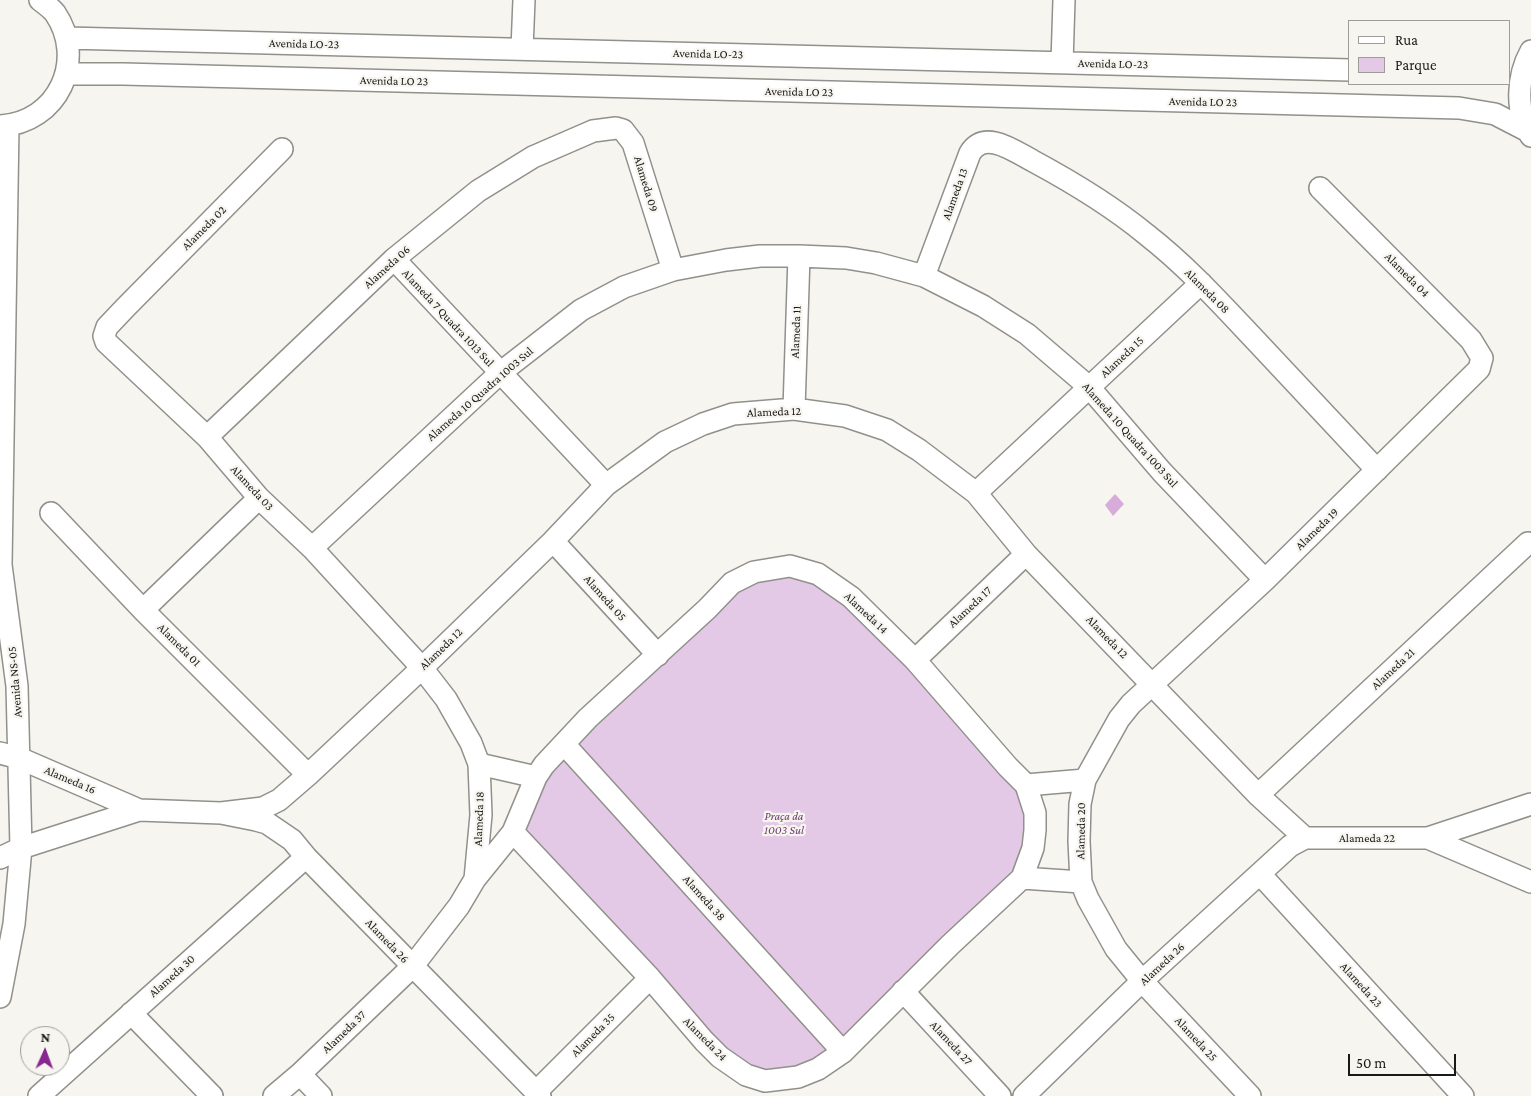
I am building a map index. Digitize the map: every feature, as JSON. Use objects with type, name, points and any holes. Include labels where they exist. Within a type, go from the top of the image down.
[{"type":"street","points":[[4,126],[34,117],[54,99],[67,74],[69,56],[67,38],[54,12],[40,0]]},
{"type":"street","points":[[522,49],[524,0]]},
{"type":"street","points":[[1062,63],[1064,0]]},
{"type":"street","name":"Avenida LO-23","points":[[67,38],[1348,70]]},
{"type":"street","points":[[172,40],[194,76]]},
{"type":"street","points":[[1511,62],[1530,52]]},
{"type":"street","points":[[1529,133],[1520,104],[1521,78],[1530,52]]},
{"type":"street","name":"Avenida LO 23","points":[[67,74],[1459,108],[1495,114],[1529,133]]},
{"type":"street","name":"Avenida NS-05","points":[[0,997],[14,924],[21,848],[10,755],[18,686],[1,565],[4,126]]},
{"type":"street","name":"Alameda 09","points":[[593,131],[616,128],[623,130],[633,143],[673,270]]},
{"type":"street","name":"Alameda 06","points":[[207,438],[394,260],[478,191],[533,157],[593,131]]},
{"type":"street","name":"Alameda 13","points":[[924,276],[974,146],[981,142],[996,143],[1008,148]]},
{"type":"street","name":"Alameda 08","points":[[1008,148],[1095,197],[1147,234],[1201,283],[1377,470]]},
{"type":"street","name":"Alameda 02","points":[[125,308],[282,149]]},
{"type":"street","name":"Alameda 04","points":[[1320,188],[1471,340],[1482,358],[1479,369]]},
{"type":"street","name":"Alameda 10 Quadra 1003 Sul","points":[[312,548],[500,373],[581,310],[624,287],[673,270],[760,256],[799,256],[846,258],[876,263],[924,276],[983,306],[1028,334],[1089,387],[1162,472],[1265,580]]},
{"type":"street","name":"Alameda 11","points":[[794,409],[799,256]]},
{"type":"street","name":"Alameda 7 Quadra 1013 Sul","points":[[394,260],[606,485]]},
{"type":"street","name":"Alameda 15","points":[[976,493],[1201,283]]},
{"type":"street","name":"Alameda 03","points":[[125,308],[105,332],[106,342],[207,438],[260,498],[312,548],[422,668]]},
{"type":"street","name":"Alameda 19","points":[[1153,685],[1265,580],[1479,369]]},
{"type":"street","name":"Alameda 12","points":[[221,813],[263,808],[271,805],[308,776],[553,541],[606,485],[665,442],[703,424],[734,414],[794,409],[845,416],[887,430],[920,450],[976,493],[1026,554],[1258,795],[1306,838]]},
{"type":"street","points":[[143,610],[260,498]]},
{"type":"street","name":"Alameda 01","points":[[51,513],[143,610],[308,776]]},
{"type":"street","name":"Alameda 05","points":[[553,541],[658,655]]},
{"type":"street","name":"Alameda 21","points":[[1258,795],[1528,543]]},
{"type":"street","name":"Alameda 17","points":[[914,660],[1026,554]]},
{"type":"street","name":"Alameda 14","points":[[512,832],[536,777],[544,765],[588,718],[658,655],[732,583],[754,572],[790,566],[818,574],[851,596],[914,660],[1026,785],[1035,813],[1033,848],[1022,878],[995,902]]},
{"type":"street","name":"Alameda 18","points":[[412,967],[459,906],[475,879],[482,815],[479,764],[446,699],[422,668]]},
{"type":"street","name":"Alameda 20","points":[[1142,981],[1116,949],[1088,899],[1081,882],[1080,813],[1085,780],[1119,719],[1131,704],[1153,685]]},
{"type":"street","name":"Alameda 38","points":[[564,744],[844,1052]]},
{"type":"street","name":"Alameda 16","points":[[10,755],[140,810]]},
{"type":"street","points":[[479,764],[536,777]]},
{"type":"street","points":[[1026,785],[1085,780]]},
{"type":"street","name":"Alameda 22","points":[[1306,838],[1428,838],[1531,804]]},
{"type":"street","name":"Alameda 16","points":[[0,858],[21,848],[140,810],[221,813]]},
{"type":"street","name":"Alameda 26","points":[[221,813],[267,823],[292,840],[412,967],[538,1094]]},
{"type":"street","points":[[475,879],[512,832]]},
{"type":"street","name":"Alameda 24","points":[[512,832],[650,978],[720,1057],[746,1075],[764,1081],[798,1077],[818,1069],[844,1052],[903,991],[995,902]]},
{"type":"street","name":"Alameda 26","points":[[1024,1096],[1142,981],[1290,846],[1306,838]]},
{"type":"street","name":"Alameda 22","points":[[1428,838],[1531,882]]},
{"type":"street","name":"Alameda 30","points":[[39,1096],[306,857]]},
{"type":"street","name":"Alameda 23","points":[[1260,874],[1462,1096]]},
{"type":"street","points":[[1022,878],[1081,882]]},
{"type":"street","name":"Alameda 37","points":[[274,1096],[300,1074],[412,967]]},
{"type":"street","name":"Alameda 35","points":[[538,1094],[650,978]]},
{"type":"street","name":"Alameda 25","points":[[1142,981],[1250,1096]]},
{"type":"street","name":"Alameda 27","points":[[903,991],[1000,1096]]},
{"type":"street","points":[[131,1013],[212,1096]]},
{"type":"street","points":[[300,1074],[320,1096]]},
{"type":"green space","name":"Praça da 1003 Sul","points":[[764,570],[851,594],[1027,787],[1022,878],[834,1058],[765,1081],[704,1041],[513,832],[536,777],[588,718]]},
{"type":"shaded area","points":[[1115,494],[1124,504],[1113,516],[1105,505]]}]
